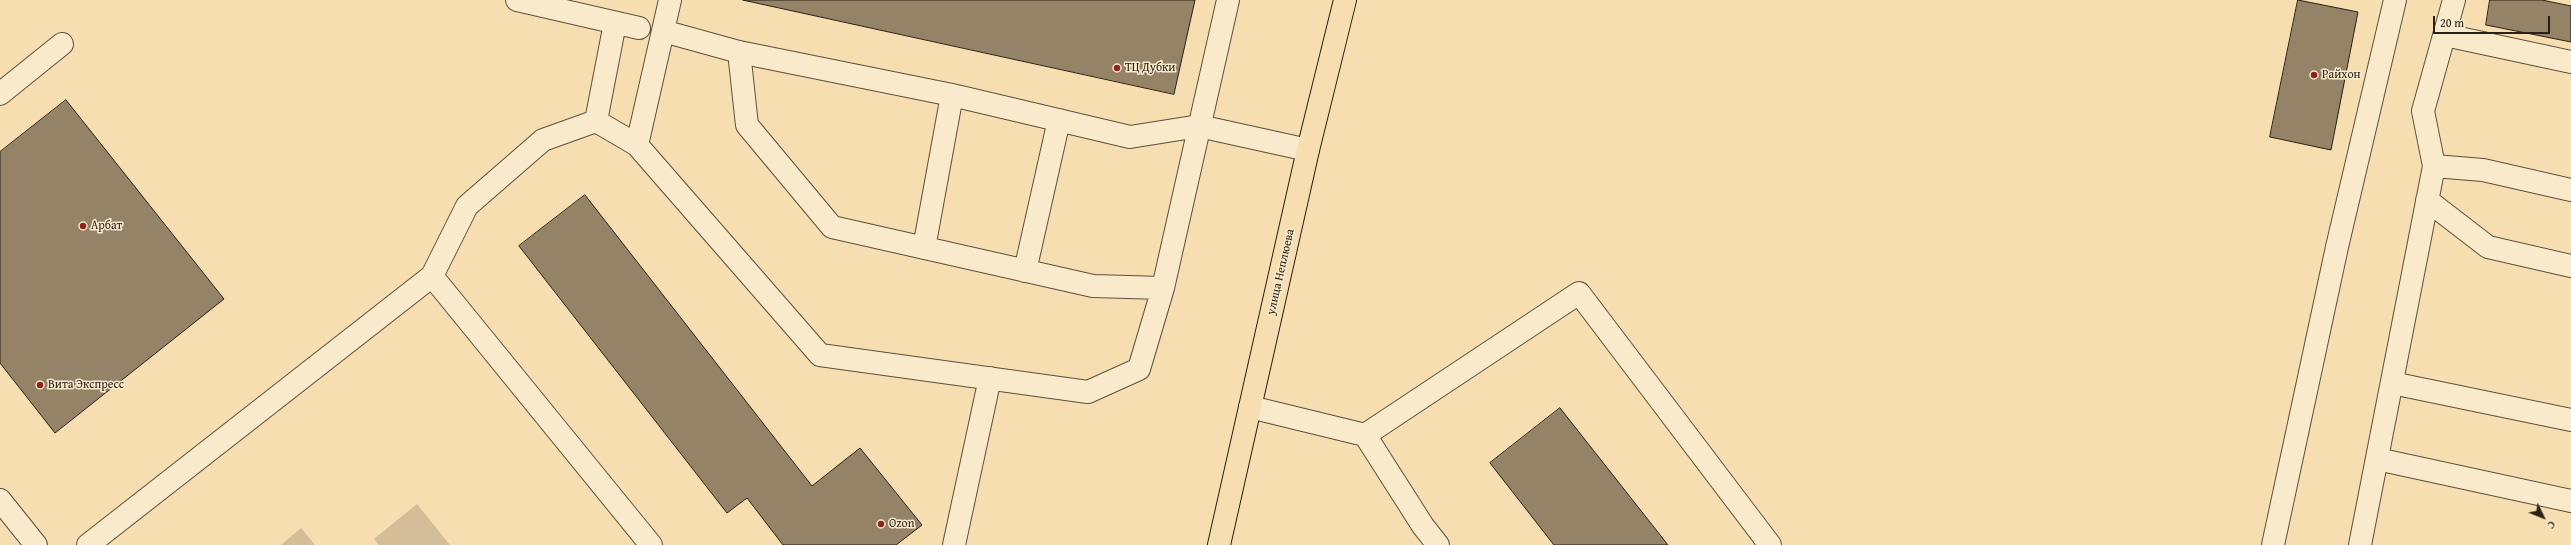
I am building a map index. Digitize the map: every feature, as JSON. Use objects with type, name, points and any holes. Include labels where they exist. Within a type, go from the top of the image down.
[{"type":"main road","name":"улица Неплюева","points":[[1219,545],[1308,150],[1345,0]]},
{"type":"lane","points":[[518,0],[639,28]]},
{"type":"lane","points":[[637,145],[670,0]]},
{"type":"lane","points":[[596,121],[637,145],[820,355],[1088,392],[1139,368],[1162,288],[1228,0]]},
{"type":"lane","points":[[2273,545],[2337,247],[2395,0]]},
{"type":"lane","points":[[2360,545],[2434,166],[2423,110],[2454,0]]},
{"type":"lane","points":[[596,121],[615,23]]},
{"type":"lane","points":[[663,31],[739,52],[952,95],[1130,136],[1199,126],[1308,150]]},
{"type":"lane","points":[[2445,35],[2571,62]]},
{"type":"lane","points":[[0,94],[62,44]]},
{"type":"lane","points":[[739,52],[747,125],[832,227],[1093,286],[1162,288]]},
{"type":"lane","points":[[924,248],[952,95]]},
{"type":"lane","points":[[1025,271],[1059,120]]},
{"type":"lane","points":[[88,545],[432,276],[467,206],[543,140],[596,121]]},
{"type":"lane","points":[[2434,166],[2483,170],[2571,190]]},
{"type":"lane","points":[[2427,200],[2488,247],[2571,266]]},
{"type":"lane","points":[[432,276],[651,545]]},
{"type":"lane","points":[[1250,407],[1365,435],[1579,293],[1770,545]]},
{"type":"lane","points":[[954,545],[990,378]]},
{"type":"lane","points":[[2392,383],[2571,420]]},
{"type":"lane","points":[[1365,435],[1421,536],[1438,545]]},
{"type":"lane","points":[[2377,459],[2571,501]]},
{"type":"lane","points":[[0,500],[36,545]]},
{"type":"shaded area","points":[[417,504],[450,545],[379,545],[374,539]]},
{"type":"shaded area","points":[[301,528],[315,545],[281,545]]},
{"type":"building","name":"ТЦ Дубки","points":[[743,0],[1195,0],[1174,94]]},
{"type":"building","name":"Райхон","points":[[2298,0],[2358,12],[2331,150],[2270,137]]},
{"type":"building","points":[[2490,0],[2542,0],[2571,6],[2571,42],[2486,25]]},
{"type":"building","name":"Арбат","points":[[66,100],[224,299],[55,433],[0,363],[0,152]]},
{"type":"building","points":[[585,195],[812,486],[860,448],[922,525],[896,545],[783,545],[747,498],[727,513],[519,246]]},
{"type":"building","points":[[1560,408],[1668,545],[1554,545],[1490,463]]},
{"type":"place","name":"ТЦ Дубки","points":[[1117,68]]},
{"type":"place","name":"Райхон","points":[[2314,75]]},
{"type":"place","name":"Арбат","points":[[83,226]]},
{"type":"place","name":"Вита Экспресс","points":[[40,385]]},
{"type":"place","name":"Ozon","points":[[881,524]]}]
